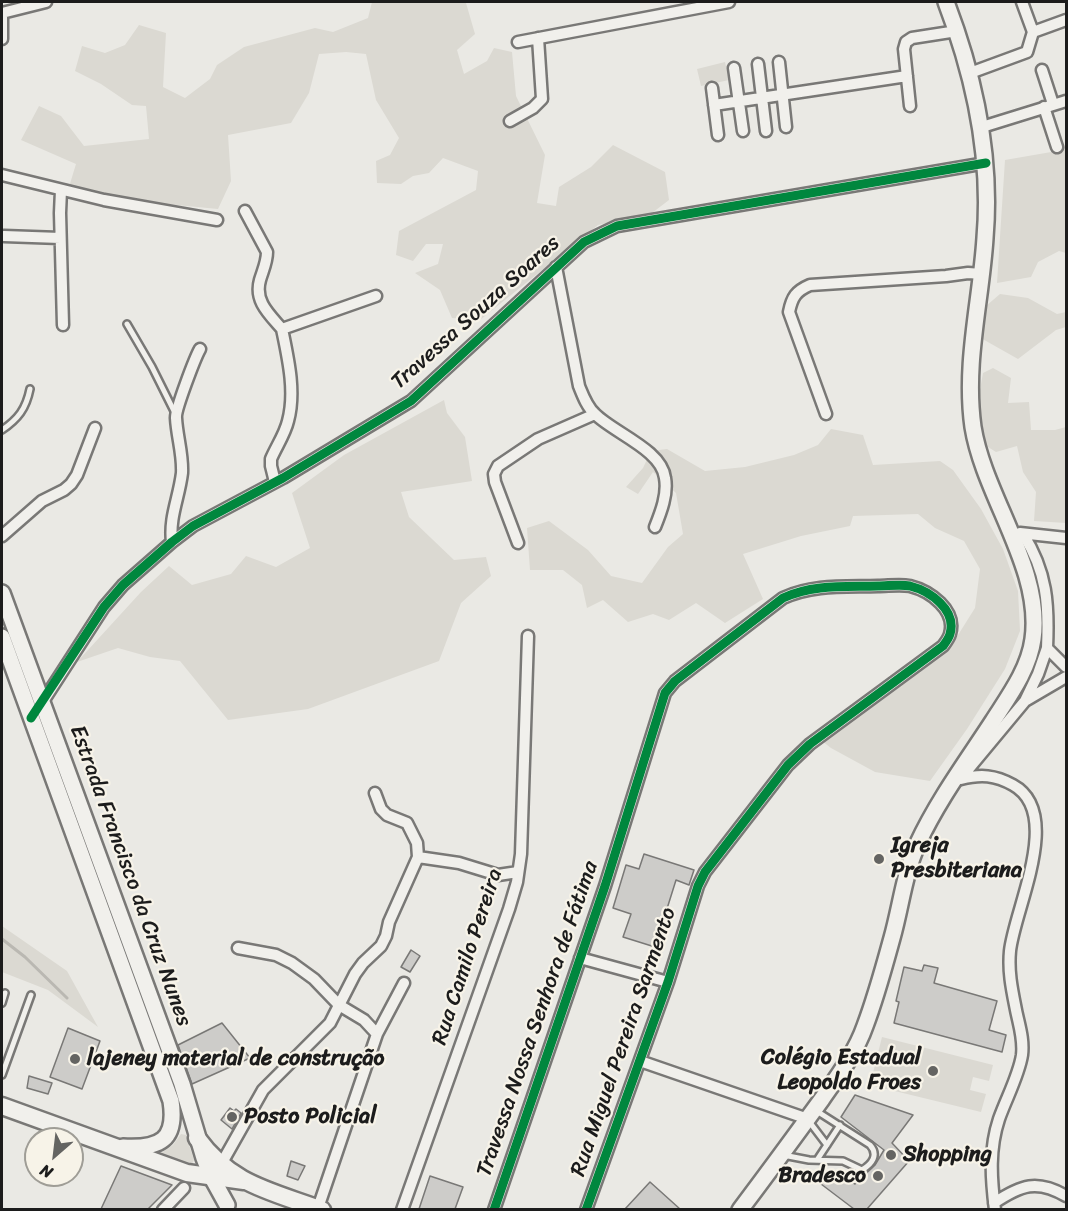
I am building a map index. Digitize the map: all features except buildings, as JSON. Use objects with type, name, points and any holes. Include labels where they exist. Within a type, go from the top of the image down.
[{"type":"main road","points":[[740,1209],[811,1114],[861,1035],[892,937],[907,870],[917,845],[944,795],[1020,676],[1033,640],[1033,602],[1016,531],[980,461],[971,415],[971,352],[986,234],[986,163],[982,127],[970,73],[946,2]]},
{"type":"main road","name":"Estrada Francisco da Cruz Nunes","points":[[2,593],[182,1084],[197,1138]]},
{"type":"main road","name":"Estrada Francisco da Cruz Nunes","points":[[2,637],[171,1101],[172,1123],[165,1137],[158,1144],[141,1148],[114,1147]]},
{"type":"main road","points":[[2,1106],[114,1147],[186,1181],[213,1188],[229,1207]]},
{"type":"main road","points":[[197,1138],[216,1171],[229,1207]]},
{"type":"main road","points":[[186,1181],[216,1171],[320,1209]]},
{"type":"street","points":[[2,39],[2,13],[46,2]]},
{"type":"street","points":[[519,42],[729,2]]},
{"type":"street","points":[[970,73],[1027,52],[1033,32],[1022,2]]},
{"type":"street","points":[[1033,32],[1066,20]]},
{"type":"street","points":[[910,106],[904,49],[908,39],[957,31]]},
{"type":"street","points":[[510,121],[533,108],[542,99],[538,38]]},
{"type":"street","points":[[779,62],[786,128]]},
{"type":"street","points":[[758,64],[766,131]]},
{"type":"street","points":[[734,68],[742,131]]},
{"type":"street","points":[[1042,70],[1057,147]]},
{"type":"street","points":[[714,105],[907,76]]},
{"type":"street","points":[[712,88],[718,135]]},
{"type":"street","points":[[982,127],[1066,101]]},
{"type":"street","name":"Travessa Souza Soares","points":[[31,718],[104,607],[123,585],[172,542],[193,526],[275,482],[411,401],[584,242],[617,226],[986,163]]},
{"type":"street","points":[[2,175],[104,200],[217,219]]},
{"type":"street","points":[[61,190],[63,325]]},
{"type":"street","points":[[245,211],[267,252],[258,297],[282,329],[291,391],[288,424],[271,459],[275,482]]},
{"type":"street","points":[[4,236],[60,238]]},
{"type":"street","points":[[556,267],[579,387],[585,401],[595,414],[653,456],[662,466],[666,478],[663,504],[655,527]]},
{"type":"street","points":[[826,414],[789,312],[791,300],[798,290],[810,285],[968,273],[982,274]]},
{"type":"street","points":[[282,329],[376,296]]},
{"type":"street","points":[[172,542],[170,525],[178,500],[182,472],[182,450],[176,415],[194,360],[200,349]]},
{"type":"street","points":[[518,543],[495,482],[494,474],[498,466],[538,439],[595,414]]},
{"type":"street","points":[[2,536],[42,501],[71,484],[95,428]]},
{"type":"street","points":[[1016,531],[1066,538]]},
{"type":"street","points":[[944,795],[961,779],[1025,701],[1047,648],[1046,590],[1041,568],[1016,531]]},
{"type":"street","name":"Travessa Nossa Senhora de Fátima","points":[[494,1209],[580,958],[665,693],[675,681],[783,598],[797,591],[816,587],[907,586],[927,592],[943,606],[951,621],[950,634],[944,646],[810,744],[788,765],[714,857],[698,886]]},
{"type":"street","name":"Rua Camilo Pereira","points":[[402,1209],[509,909],[518,872],[524,782],[528,636]]},
{"type":"street","points":[[1047,648],[1066,667]]},
{"type":"street","points":[[1025,701],[1066,676]]},
{"type":"street","points":[[961,779],[979,775],[989,776],[1019,788],[1029,798],[1036,839],[1031,869],[1012,941],[1010,981],[1022,1037],[1022,1054],[992,1149],[991,1165],[995,1206]]},
{"type":"street","points":[[216,1171],[263,1090],[320,1036],[330,1023],[359,969],[381,946],[389,922],[418,857],[417,843],[410,827],[402,820],[384,812],[375,793]]},
{"type":"street","points":[[418,857],[459,863],[498,875],[518,872]]},
{"type":"street","name":"Rua Miguel Pereira Sarmento","points":[[586,1209],[668,982],[698,886]]},
{"type":"street","points":[[238,948],[276,955],[292,963],[314,979],[339,1005],[364,1020],[377,1034]]},
{"type":"street","points":[[580,958],[668,982]]},
{"type":"street","points":[[320,1209],[377,1034],[404,983]]},
{"type":"street","points":[[640,1061],[811,1114]]},
{"type":"street","points":[[163,1209],[186,1181]]},
{"type":"street","points":[[995,1206],[1018,1188],[1030,1185],[1044,1186],[1066,1196]]},
{"type":"lane","points":[[127,324],[176,415]]},
{"type":"lane","points":[[2,430],[23,411],[30,389]]},
{"type":"lane","points":[[2,1002],[5,993]]},
{"type":"lane","points":[[2,1076],[31,995]]},
{"type":"lane","points":[[781,1155],[843,1161],[862,1170],[873,1160],[874,1149],[870,1145],[840,1125],[811,1114]]},
{"type":"lane","points":[[811,1114],[826,1145]]},
{"type":"lane","points":[[817,1160],[840,1125]]},
{"type":"shaded area","points":[[372,2],[466,3],[475,34],[457,50],[464,74],[487,61],[494,48],[512,52],[516,96],[545,155],[537,203],[556,206],[559,187],[591,167],[613,145],[665,172],[669,200],[652,213],[598,225],[480,320],[452,318],[440,290],[415,273],[438,264],[443,244],[426,244],[413,261],[396,255],[399,231],[476,190],[478,171],[443,158],[429,173],[413,176],[401,184],[377,183],[376,161],[390,155],[399,138],[376,100],[366,54],[346,52],[319,54],[309,93],[291,123],[228,135],[231,181],[218,209],[135,201],[69,187],[76,164],[21,140],[39,106],[61,116],[84,146],[149,139],[146,106],[132,105],[101,84],[75,71],[82,46],[105,53],[125,45],[139,25],[166,33],[163,87],[185,98],[210,79],[217,65],[244,47],[315,28],[333,32],[368,18]]},
{"type":"shaded area","points":[[725,62],[729,80],[701,86],[697,69]]},
{"type":"shaded area","points":[[1066,146],[1066,253],[1059,251],[1038,262],[1031,277],[997,283],[1005,160],[1057,151]]},
{"type":"shaded area","points":[[1000,294],[1028,298],[1057,314],[1066,312],[1066,327],[1056,330],[1018,359],[979,337],[986,306]]},
{"type":"shaded area","points":[[993,368],[1011,378],[1008,403],[1029,402],[1031,430],[1055,430],[1066,427],[1066,523],[1034,521],[1036,492],[1023,472],[1017,446],[996,452],[980,442],[976,412],[983,373]]},
{"type":"shaded area","points":[[444,400],[447,413],[465,437],[472,481],[401,492],[409,517],[454,560],[486,557],[491,576],[461,603],[439,661],[308,709],[228,720],[180,661],[150,657],[118,648],[77,662],[141,592],[169,566],[192,585],[231,574],[246,556],[276,567],[310,548],[292,493],[344,455]]},
{"type":"shaded area","points":[[831,429],[863,435],[873,465],[940,461],[953,470],[981,509],[1003,549],[1018,591],[1020,631],[1005,669],[967,729],[930,781],[875,772],[822,741],[953,643],[975,608],[980,569],[964,541],[935,528],[918,514],[853,516],[850,526],[801,536],[743,554],[763,599],[725,623],[696,603],[669,620],[653,614],[628,622],[603,600],[587,608],[582,585],[563,570],[530,570],[527,528],[549,521],[588,550],[611,576],[642,583],[668,547],[683,534],[676,493],[653,472],[638,494],[626,487],[643,468],[651,451],[667,449],[705,471],[745,467],[794,455],[818,445]]},
{"type":"shaded area","points":[[2,926],[67,971],[98,1027],[48,990],[2,972]]},
{"type":"shaded area","name":"Colégio Estadual Leopoldo Froes","points":[[882,1037],[993,1065],[989,1081],[973,1077],[970,1090],[986,1094],[981,1112],[870,1085]]},
{"type":"shaded area","points":[[181,1134],[186,1135],[194,1160],[192,1164],[163,1156],[161,1153],[173,1145]]},
{"type":"waterway","points":[[2,939],[25,957],[67,998]]},
{"type":"cycle path","points":[[31,718],[104,607],[123,585],[172,542],[193,526],[283,478],[411,401],[584,242],[617,226],[986,163]]},
{"type":"cycle path","points":[[494,1210],[605,886],[665,693],[675,681],[783,598],[806,590],[829,587],[898,585],[910,586],[926,592],[940,603],[950,617],[950,634],[943,646],[810,744],[788,765],[705,872],[698,886],[668,982],[586,1210]]},
{"type":"place","name":"Igreja Presbiteriana","points":[[879,859]]},
{"type":"place","name":"lajeney material de construção","points":[[75,1059]]},
{"type":"place","name":"Colégio Estadual Leopoldo Froes","points":[[933,1071]]},
{"type":"place","name":"Posto Policial","points":[[232,1117]]},
{"type":"place","name":"Shopping","points":[[891,1155]]},
{"type":"place","name":"Bradesco","points":[[878,1176]]}]
